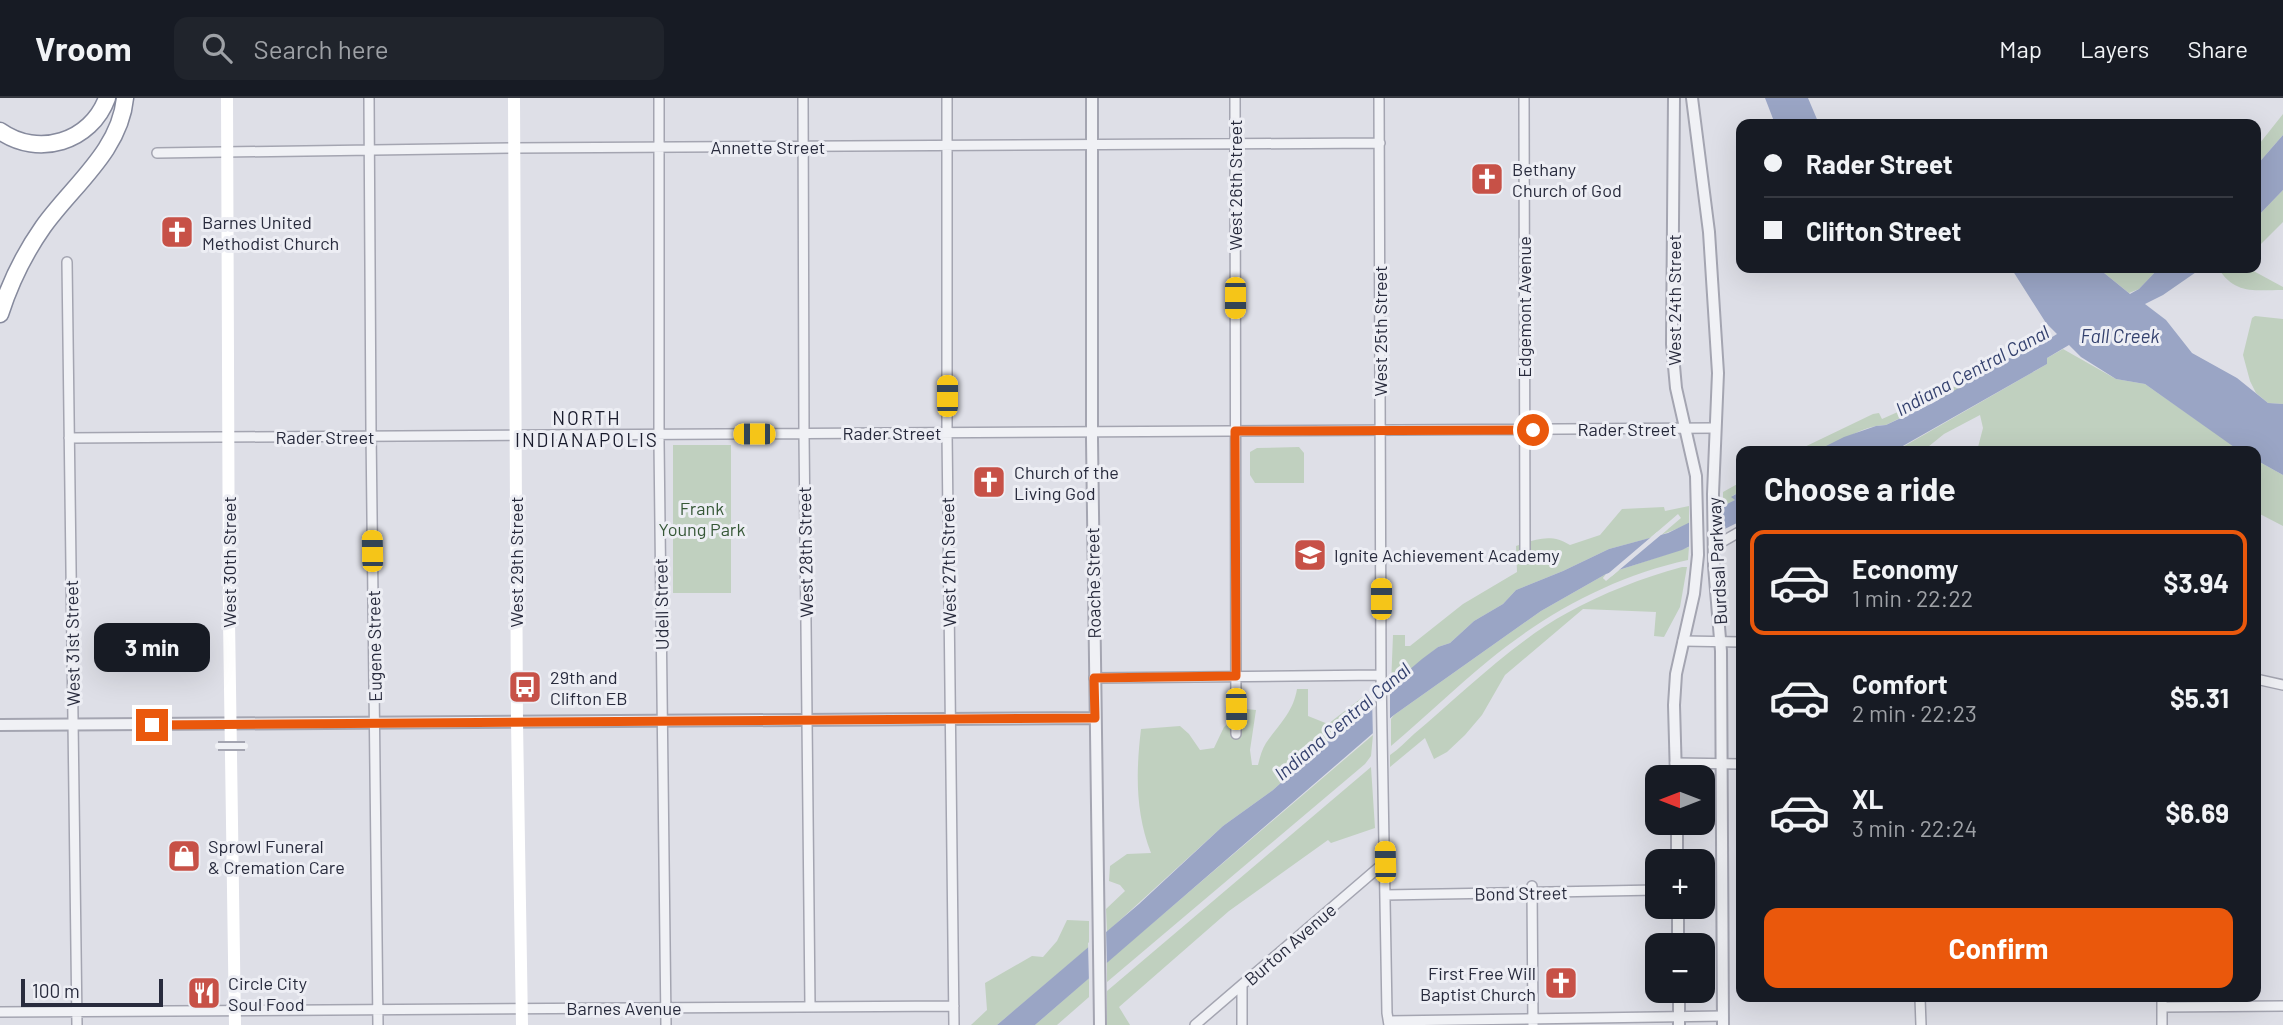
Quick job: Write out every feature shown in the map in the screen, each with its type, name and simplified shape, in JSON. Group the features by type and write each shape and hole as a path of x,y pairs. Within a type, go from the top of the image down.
{"highway":[{"path":"0,131 24,143 59,143 76,136 90,125 101,112 107,98"},
{"path":"0,314 15,276 34,240 113,138 122,116 125,98"}],"main road":[{"name":"West 30th Street","path":"227,98 234,1025"},
{"name":"West 29th Street","path":"514,98 517,722 522,1025"}],"street":[{"name":"Eugene Street","path":"369,98 378,1025"},
{"name":"Udell Street","path":"659,98 659,435 666,1025"},
{"name":"West 28th Street","path":"803,98 810,1006"},
{"name":"West 27th Street","path":"947,98 947,433 954,1025"},
{"name":"Roache Street","path":"1092,98 1094,678 1100,1025"},
{"name":"West 26th Street","path":"1235,98 1236,734"},
{"name":"West 25th Street","path":"1379,98 1381,679 1389,1023"},
{"name":"Edgemont Avenue","path":"1524,98 1525,559"},
{"name":"West 24th Street","path":"1674,98 1672,344 1676,388 1695,465 1698,501"},
{"name":"Burdsal Parkway","path":"1692,98 1709,232 1718,373 1713,542 1721,642 1723,1020"},
{"name":"Annette Street","path":"157,153 514,148 1380,144"},
{"name":"West 31st Street","path":"67,262 77,1025"},
{"name":"Rader Street","path":"69,438 1715,428"},
{"name":"Burdsal Parkway","path":"1675,763 1674,694 1695,594 1698,501"},
{"path":"1713,542 1736,533"},
{"path":"1683,641 1736,642"},
{"path":"1094,678 1236,676 1381,679"},
{"path":"2261,680 2283,685"},
{"path":"0,725 1095,718"},
{"path":"218,746 245,746"},
{"path":"1675,763 1736,764"},
{"name":"Burton Avenue","path":"1195,1025 1385,862"},
{"path":"1532,889 1533,1022"},
{"name":"Bond Street","path":"1385,895 1532,889 1645,890"},
{"path":"1242,985 1242,1025"},
{"path":"1920,1002 1921,1025"},
{"path":"2162,1025 2162,1002 2283,1006"},
{"path":"1679,1003 1679,1021"},
{"name":"Barnes Avenue","path":"0,1012 954,1006"},
{"path":"1389,1023 1723,1020"}],"green space":[{"path":"2283,114 2283,135 2261,160 2261,142"},
{"path":"2283,190 2283,222 2261,244 2261,213"},
{"path":"2104,273 2154,273 2139,289 2129,293"},
{"path":"2222,273 2257,273 2283,287 2283,290 2246,289 2231,283"},
{"path":"2252,318 2283,319 2283,404 2268,403 2256,393 2250,381 2243,355"},
{"path":"2063,349 2116,379 2145,384 2234,446 1978,446 1983,428 1980,415 1944,434 1929,446 1904,446 2047,364 2047,358"},
{"path":"1965,382 1967,385 1886,425 1859,432 1830,446 1806,446 1873,414 1879,413 1882,419"},
{"name":"Frank Young Park","path":"673,445 731,445 731,593 673,593"},
{"path":"1299,447 1304,453 1304,483 1255,483 1250,475 1250,452 1257,448"},
{"path":"2261,463 2283,475 2283,526 2261,515"},
{"path":"1736,485 1736,494 1732,496 1735,500 1723,506 1723,492"},
{"path":"1689,506 1689,524 1661,535 1681,518 1678,514 1650,538 1609,549 1516,590 1503,604 1474,621 1450,643 1438,647 1391,685 1393,635 1405,635 1405,646 1410,646 1463,604 1517,572 1516,546 1550,538 1570,545 1600,535 1622,509 1664,507 1665,511"},
{"path":"1689,547 1688,560 1607,586 1533,627 1476,671 1391,746 1391,719 1394,715 1541,611 1606,574 1603,578 1606,581 1619,570"},
{"path":"1687,567 1680,607 1664,637 1654,636 1656,612 1583,609 1505,675 1482,715 1447,752 1434,759 1425,738 1390,767 1390,755 1488,669 1528,638 1581,606 1609,593"},
{"path":"1297,689 1308,689 1308,716 1328,724 1364,696 1372,701 1273,790 1223,826 1107,932 1106,909 1125,891 1120,885 1109,881 1110,866 1127,854 1151,853 1139,807 1138,760 1141,729 1180,726 1200,750 1214,748 1224,727 1246,709 1256,710 1250,750 1252,765 1258,765 1265,745 1289,712"},
{"path":"1373,735 1371,756 1365,764 1107,982 1107,962"},
{"path":"1371,767 1375,828 1331,843 1328,840 1229,911 1119,1007 1130,1025 1107,1025 1107,991"},
{"path":"1067,920 1089,921 1089,947 997,1025 971,1025 987,1010 985,983 1032,956 1043,957 1057,941"},
{"path":"1089,978 1089,997 1057,1025 1035,1025"}],"water":[{"path":"1765,98 1808,98 1817,119 1773,119"},
{"path":"2283,135 2283,190 2261,213 2261,160"},
{"name":"Fall Creek","path":"2014,273 2104,273 2130,294 2139,289 2154,273 2195,273 2145,304 2166,320 2192,353 2237,378 2268,403 2283,404 2283,475 2261,463 2261,446 2233,446 2145,384 2116,379 2081,357 2069,345 2047,358 2047,364 1903,446 1826,446 1844,437 1886,425 1933,403 2018,353 2033,349 2057,334 2046,323"},
{"path":"1736,494 1736,523 1682,550 1606,574 1541,611 1394,715 1035,1025 997,1025 1139,904 1223,826 1273,790 1422,659 1438,647 1450,643 1474,621 1503,604 1516,590 1609,549 1668,533 1735,500 1731,497"}],"pier":[{"path":"1722,503 1722,534 1708,538 1708,541 1689,551 1689,520"},
{"path":"1668,529 1612,576 1603,578 1657,532"},
{"path":"1390,681 1390,724 1373,740 1372,696"},
{"path":"1106,928 1107,967 1089,983 1088,943"}],"place":[{"name":"Bethany Church of God","path":"1487,179"},
{"name":"Barnes United Methodist Church","path":"177,232"},
{"name":"Church of the Living God","path":"989,482"},
{"name":"Ignite Achievement Academy","path":"1310,555"},
{"name":"29th and Clifton EB","path":"525,687"},
{"name":"Sprowl Funeral & Cremation Care","path":"184,856"},
{"name":"First Free Will Baptist Church","path":"1561,983"},
{"name":"Circle City Soul Food","path":"204,993"}],"district":[{"name":"NORTH INDIANAPOLIS","path":"587,428"}],"route":[{"path":"152,725 1095,718 1094,678 1236,676 1235,431 1533,430"}],"water label":[{"name":"Indiana Central Canal","path":"1972,370"},
{"name":"Indiana Central Canal","path":"1342,721"}]}
